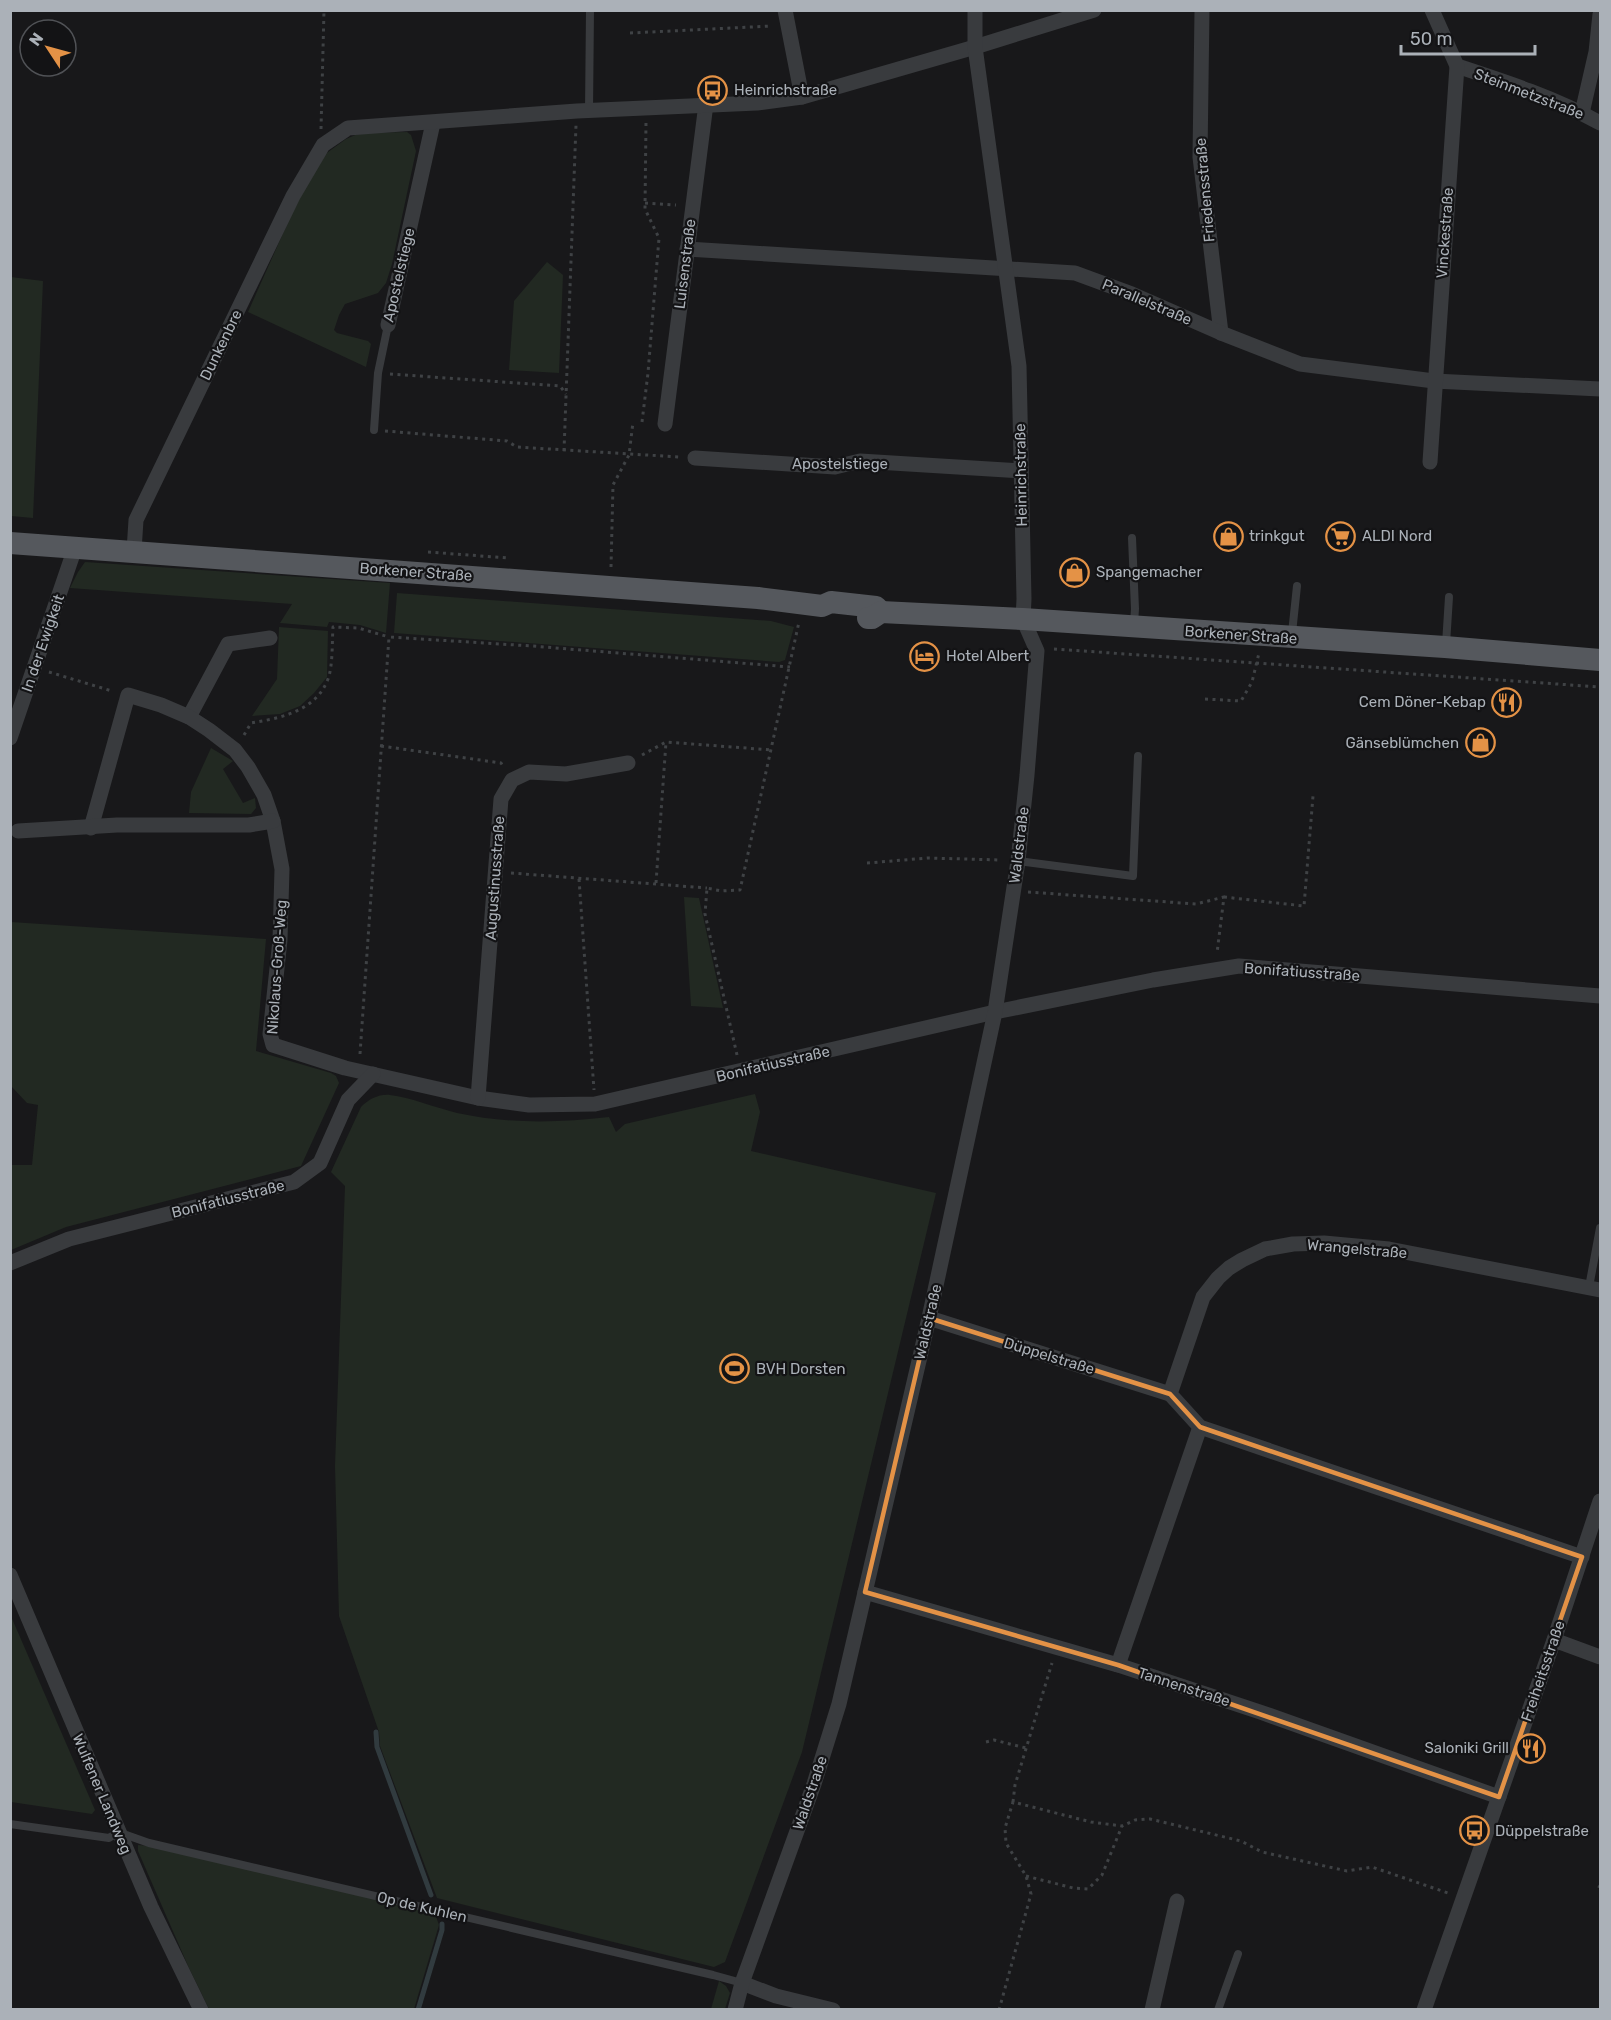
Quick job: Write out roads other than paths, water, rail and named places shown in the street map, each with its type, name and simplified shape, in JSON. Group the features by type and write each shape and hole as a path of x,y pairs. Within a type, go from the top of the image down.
{"main road":[{"name":"Borkener Straße","path":"10,543 758,598 812,606 829,614 851,617 872,618 881,612 1023,619 1445,647 1600,660"}],"street":[{"name":"Heinrichstraße","path":"975,10 975,48 1019,366 1023,619"},
{"path":"433,123 706,104 757,103 802,97 975,48 1094,10"},
{"name":"Friedensstraße","path":"1202,10 1200,158 1221,333"},
{"name":"Vinckestraße","path":"1430,462 1457,66 1432,10"},
{"path":"1582,113 1596,52 1600,14"},
{"path":"786,18 802,97"},
{"name":"Steinmetzstraße","path":"1457,66 1518,86 1600,123"},
{"name":"Luisenstraße","path":"665,424 706,104"},
{"name":"Dunkenbre","path":"134,551 136,520 293,196 323,145 348,128 433,123"},
{"name":"Apostelstiege","path":"388,325 433,123"},
{"name":"Parallelstraße","path":"687,249 1075,273 1132,294 1300,364 1434,381 1600,389"},
{"name":"Apostelstiege","path":"695,458 835,467 860,461 1021,471"},
{"name":"In der Ewigkeit","path":"10,738 75,548"},
{"name":"Waldstraße","path":"735,2010 742,1983 829,1739 839,1704 929,1318 995,1012 1018,861 1037,651 1023,619"},
{"path":"189,717 228,644 270,638"},
{"name":"Nikolaus-Groß-Weg","path":"91,828 128,696 161,705 189,717 235,750 264,795 273,821 282,869 280,940 270,1034 273,1045 373,1074"},
{"name":"Augustinusstraße","path":"478,1098 501,799 512,780 529,772 566,774 628,763"},
{"path":"18,831 117,825 249,825 273,821"},
{"name":"Bonifatiusstraße","path":"10,1263 69,1239 294,1182 320,1163 348,1100 373,1074 478,1098 529,1105 595,1104 995,1012 1153,980 1239,966 1600,996"},
{"name":"Wrangelstraße","path":"1170,1394 1203,1297 1229,1268 1265,1249 1293,1244 1324,1243 1389,1249 1595,1288"},
{"name":"Düppelstraße","path":"929,1318 1170,1394"},
{"path":"1170,1394 1200,1427 1582,1557"},
{"path":"1118,1665 1200,1427"},
{"name":"Freiheitsstraße","path":"1424,2010 1554,1640 1600,1501"},
{"name":"Wulfener Landweg","path":"10,1575 118,1832 201,2010"},
{"name":"Tannenstraße","path":"865,1592 1118,1665 1271,1716 1499,1797"},
{"path":"1554,1640 1600,1657"},
{"path":"1152,2010 1177,1900"},
{"name":"Op de Kuhlen","path":"742,1983 776,1996 833,2010"}],"lane":[{"path":"583,112 590,10"},
{"name":"Apostelstiege","path":"374,430 378,373 388,325"},
{"path":"1132,538 1135,609 1133,628"},
{"path":"1291,638 1297,586"},
{"path":"1445,647 1449,597"},
{"path":"1018,861 1132,876 1138,756"},
{"path":"1595,1288 1600,1228"},
{"name":"Op de Kuhlen","path":"10,1824 109,1838 118,1832 149,1844 742,1983"},
{"path":"1218,2010 1238,1954"}],"waterway":[{"path":"376,1732 377,1747 431,1895"},
{"path":"418,2010 442,1924"}],"place":[{"name":"Heinrichstraße","path":"713,90"},
{"name":"trinkgut","path":"1228,536"},
{"name":"ALDI Nord","path":"1341,536"},
{"name":"Spangemacher","path":"1075,572"},
{"name":"Hotel Albert","path":"925,656"},
{"name":"Cem Döner-Kebap","path":"1507,702"},
{"name":"Gänseblümchen","path":"1480,743"},
{"name":"BVH Dorsten","path":"735,1369"},
{"name":"Saloniki Grill","path":"1530,1748"},
{"name":"Düppelstraße","path":"1474,1831"}]}
